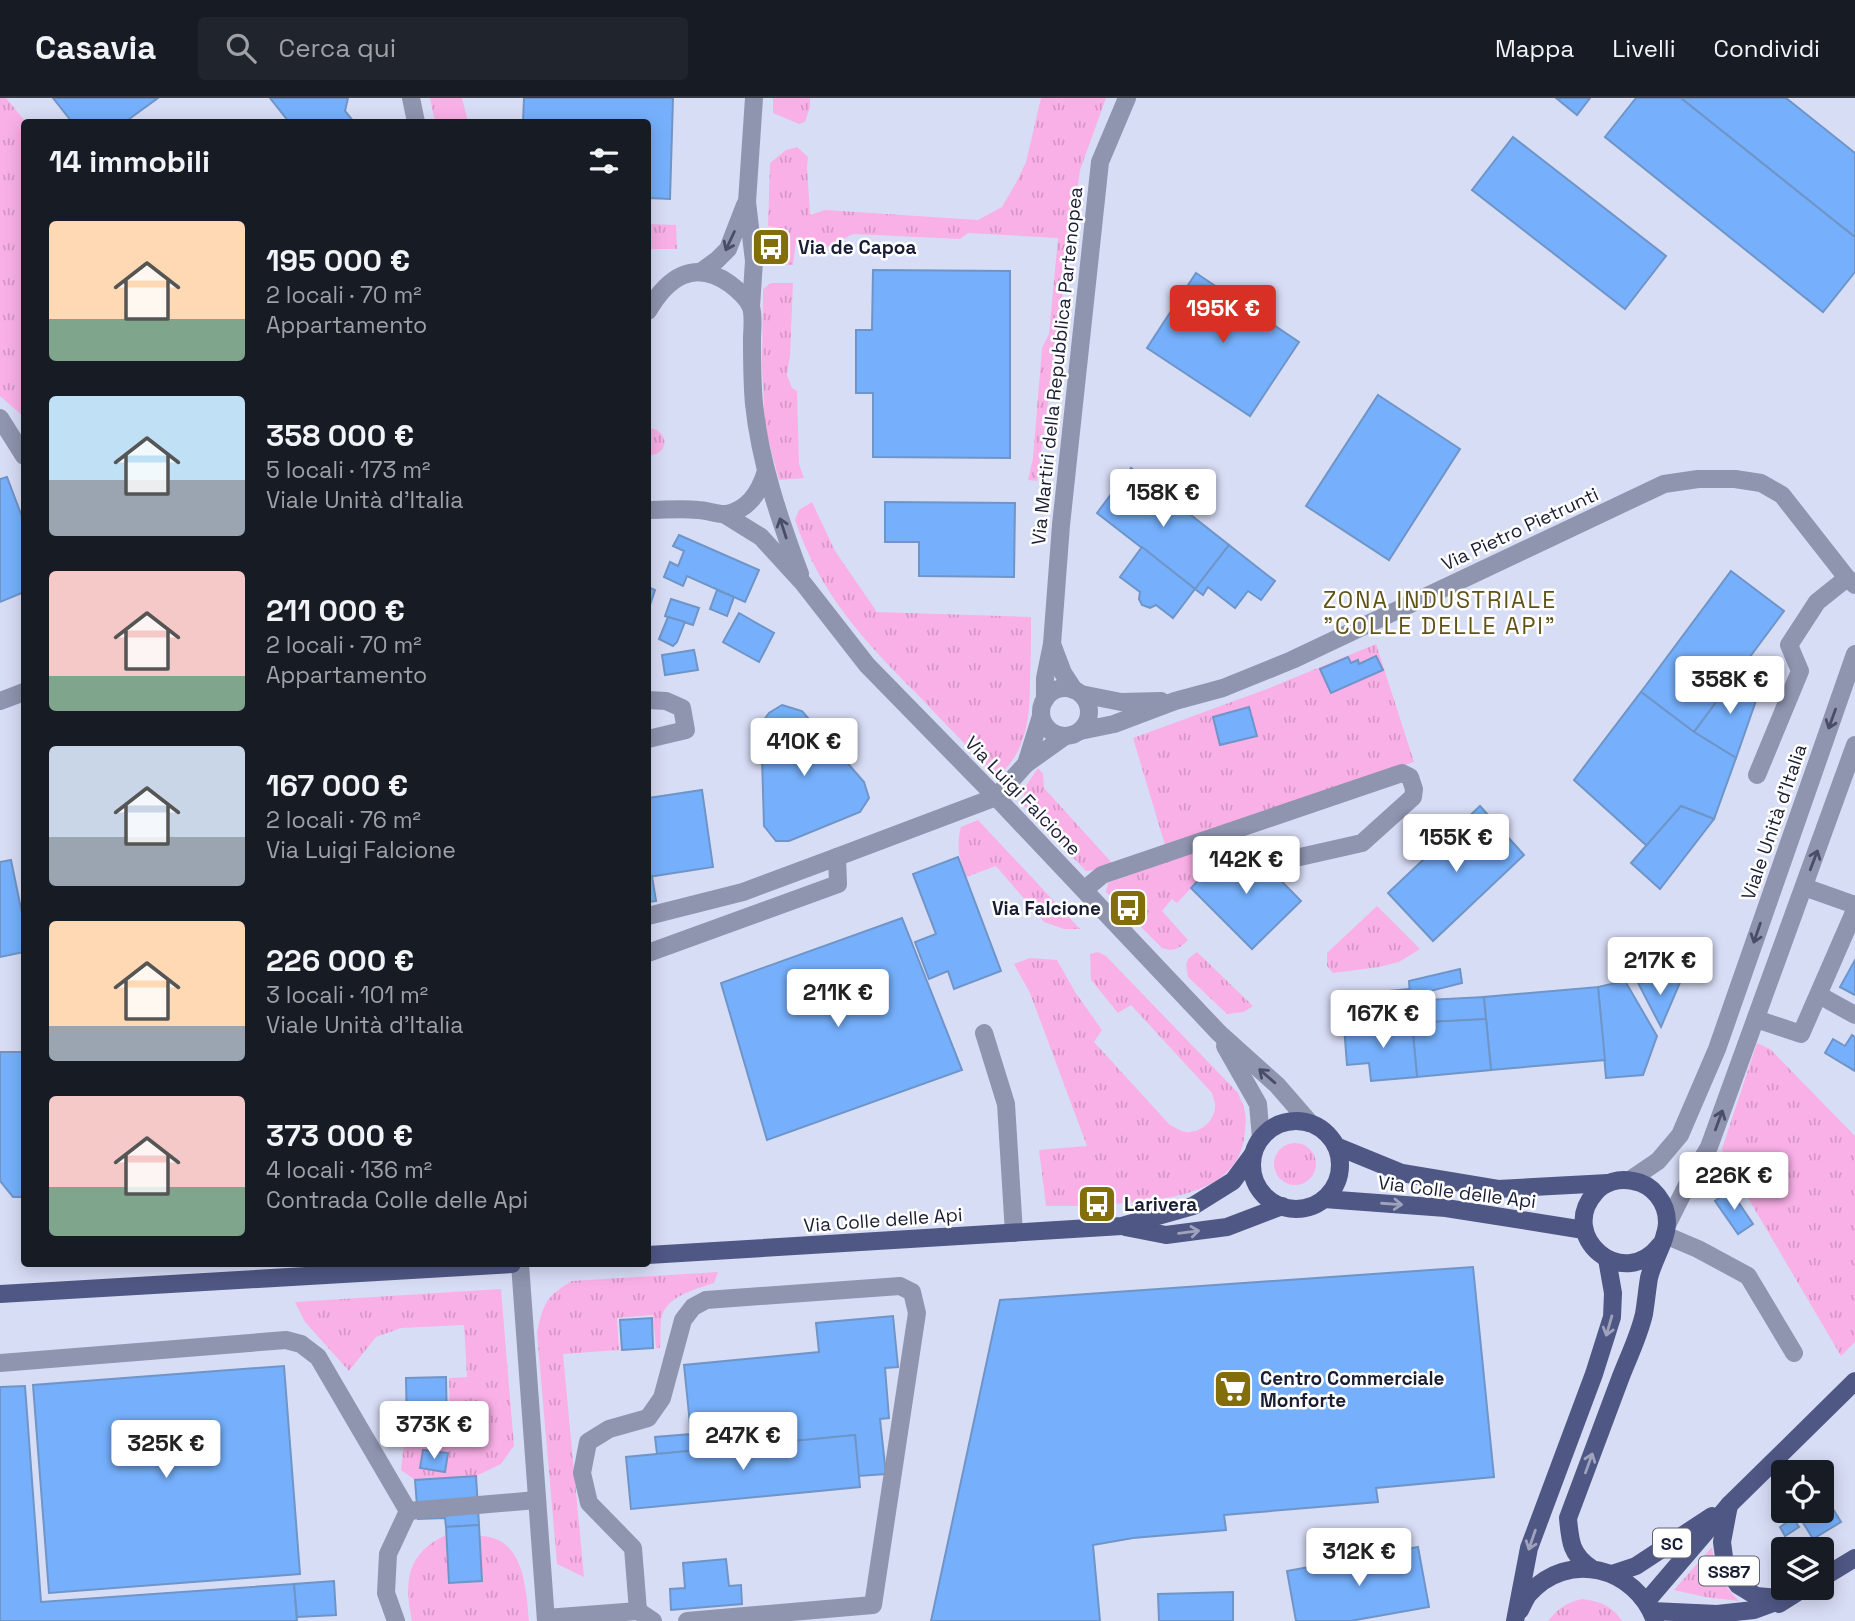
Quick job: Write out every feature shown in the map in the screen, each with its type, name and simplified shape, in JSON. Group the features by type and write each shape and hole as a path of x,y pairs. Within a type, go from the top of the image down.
{"main road":[{"path":"1283,1122 1310,1123 1325,1132 1336,1146 1339,1174 1331,1192 1311,1206 1296,1209 1282,1206 1268,1198 1257,1186 1253,1170 1257,1146 1271,1128 1283,1122"},
{"name":"Via Colle delle Api","path":"651,1255 1122,1226 1193,1206 1233,1181 1257,1146"},
{"name":"Via Colle delle Api","path":"1336,1146 1402,1173 1498,1189 1608,1183"},
{"path":"1651,1611 1632,1585 1579,1561 1570,1541 1568,1518 1643,1316 1650,1276 1664,1235 1665,1209 1658,1195 1645,1185 1630,1180 1608,1183 1596,1191 1588,1203 1584,1230 1596,1252 1607,1259 1621,1264 1636,1262 1650,1256 1664,1235"},
{"name":"Via Colle delle Api","path":"1324,1199 1446,1208 1584,1230"},
{"name":"Via Colle delle Api","path":"1122,1226 1166,1235 1215,1229 1282,1206"},
{"path":"1516,1619 1529,1548 1594,1374 1612,1317 1614,1293 1607,1259"},
{"path":"0,1294 461,1267"},
{"name":"SC","path":"1651,1611 1729,1505 1855,1381"},
{"name":"SC","path":"1612,1574 1636,1566 1729,1505"},
{"name":"SS87","path":"1729,1505 1722,1542 1725,1565 1738,1585 1756,1596 1771,1597"},
{"path":"1834,1571 1855,1558"},
{"path":"1516,1619 1528,1596 1546,1580 1567,1571 1591,1568"},
{"name":"SS87","path":"1651,1611 1717,1614 1754,1610 1782,1600"},
{"name":"SS87","path":"1757,1621 1784,1600"}],"street":[{"path":"411,98 415,119"},
{"path":"651,305 670,281 702,271 728,249 747,202 754,98"},
{"name":"Via Martiri della Repubblica Partenopea","path":"1043,708 1045,678 1052,644 1062,512 1100,162 1127,98"},
{"name":"Via Luigi Falcione","path":"747,202 754,261 751,307 752,386 757,427 781,525 803,583"},
{"path":"702,271 714,274 733,286 751,307"},
{"path":"0,418 21,451"},
{"path":"651,510 697,509 724,514 749,502 760,489 766,471"},
{"name":"Via Pietro Pietrunti","path":"996,797 1026,764 1072,734 1114,724 1175,701 1223,688 1292,660 1664,484 1698,479 1735,479 1761,483 1782,495 1851,581"},
{"name":"Via Luigi Falcione","path":"724,514 761,537 803,583 867,665 996,797 1219,1034 1278,1085 1310,1123"},
{"path":"1757,775 1800,671 1789,645 1817,602 1851,581"},
{"name":"Via Martiri della Repubblica Partenopea","path":"1052,644 1063,673 1077,692"},
{"name":"Viale Unità d'Italia","path":"1630,1180 1658,1161 1680,1135 1712,1061 1855,654"},
{"path":"1065,689 1077,692 1086,701 1089,709 1085,725 1072,734 1056,735 1049,731 1044,724 1043,708 1050,694 1065,689"},
{"name":"Via Pietro Pietrunti","path":"1077,692 1121,702 1175,701"},
{"path":"0,701 21,693"},
{"path":"651,700 666,701 682,708 686,730 651,738"},
{"name":"Via Pietro Pietrunti","path":"1026,764 1043,708"},
{"path":"1794,1353 1748,1276 1698,1249 1664,1235 1689,1181 1709,1147 1855,745"},
{"path":"1084,890 1102,875 1402,773 1410,777 1414,789 1413,797 1362,843 1300,858"},
{"path":"651,915 743,892 996,797"},
{"path":"651,952 838,884 837,857"},
{"path":"1804,887 1855,905"},
{"path":"1756,1019 1801,1034 1855,910"},
{"path":"1819,995 1855,1015"},
{"path":"984,1033 1006,1104 1014,1233"},
{"name":"Via Luigi Falcione","path":"1219,1034 1258,1104 1257,1146"},
{"path":"520,1267 546,1619 645,1616 633,1548 589,1503 582,1473 589,1442 609,1429 648,1418 662,1398 683,1320 693,1307 706,1300 900,1286 912,1292 917,1314 873,1605 687,1621"},
{"path":"0,1363 286,1340 301,1344 318,1357 408,1511"},
{"path":"408,1511 537,1500"},
{"path":"396,1621 386,1593 388,1554 408,1511"}],"green space":[{"path":"0,98 6,98 24,119 21,119 21,414 0,396"},
{"path":"430,98 462,98 467,119 434,119"},
{"path":"773,98 810,98 805,122 799,124 773,113"},
{"path":"1041,98 1106,98 1080,170 1037,481 1028,480 1033,458 1042,348 1049,334 1058,238 968,233 960,239 853,234 809,256 811,243 796,241 793,265 767,262 767,254 778,254 780,228 768,226 770,163 786,150 797,147 808,157 810,215 825,210 978,220 1002,207 1017,181 1026,162"},
{"path":"651,224 676,225 677,249 651,249"},
{"path":"771,283 793,283 787,375 792,388 797,391 799,464 804,478 779,480 765,427 762,366 763,289"},
{"path":"651,428 660,433 664,442 660,451 651,455"},
{"path":"812,502 835,551 877,612 1031,617 1028,718 1015,756 997,777 880,655 831,594 805,547 795,520 799,510"},
{"path":"1376,644 1414,762 1165,845 1133,738 1267,689"},
{"path":"1038,768 1043,774 1044,788 1113,864 1086,871 1022,804 1026,786"},
{"path":"978,820 1080,929 1064,929 1044,922 996,866 966,877 959,852 959,834 961,827"},
{"path":"1207,847 1203,876 1177,903 1172,899 1162,911 1188,940 1176,949 1162,948 1106,892 1108,883"},
{"path":"1377,906 1420,949 1399,962 1333,973 1327,966 1327,953"},
{"path":"1098,952 1106,956 1238,1093 1246,1115 1244,1139 1237,1159 1225,1174 1188,1193 1104,1205 1103,1190 1089,1190 1090,1206 1046,1206 1039,1150 1087,1146 1030,993 1014,964 1030,958 1057,960 1075,992 1102,1030 1094,1042 1169,1124 1185,1132 1197,1131 1206,1125 1215,1110 1212,1093 1131,1005 1118,1013 1091,980 1090,954"},
{"path":"1197,952 1253,1006 1244,1012 1227,1014 1188,977 1186,964"},
{"path":"1757,1043 1770,1049 1855,1136 1855,1342 1841,1356 1722,1149"},
{"path":"1295,1143 1310,1149 1316,1164 1310,1179 1295,1185 1280,1179 1274,1164 1280,1149"},
{"path":"718,1272 714,1283 689,1291 668,1305 661,1320 660,1348 656,1348 653,1315 617,1318 619,1350 563,1354 584,1577 557,1564 537,1333 547,1302 556,1291 572,1281"},
{"path":"501,1289 514,1446 501,1464 476,1476 415,1480 401,1470 405,1433 450,1432 449,1378 467,1377 464,1325 401,1328 376,1337 349,1371 305,1322 295,1302"},
{"path":"446,1535 449,1583 482,1581 480,1536 506,1545 514,1554 524,1579 529,1621 412,1621 408,1594 411,1570 423,1551"},
{"path":"1712,1547 1721,1576 1739,1601 1674,1590"},
{"path":"1582,1599 1605,1605 1622,1621 1548,1621 1563,1607"}],"building":[{"path":"53,98 158,98 129,119 70,119"},
{"path":"270,98 348,98 345,111 352,119 287,119"},
{"path":"524,98 673,98 670,199 651,198 651,119 523,119"},
{"path":"1556,98 1590,98 1577,115"},
{"path":"1636,98 1681,98 1855,237 1855,272 1823,312 1605,137"},
{"path":"1681,98 1786,98 1855,153 1855,237"},
{"path":"1513,137 1666,256 1625,309 1472,190"},
{"path":"873,270 1010,271 1010,458 873,457 873,393 856,393 856,330 872,330"},
{"path":"1196,273 1299,342 1250,416 1147,348"},
{"path":"1378,395 1460,449 1389,560 1306,506"},
{"path":"1131,468 1229,545 1195,589 1097,513"},
{"path":"7,477 21,514 21,593 0,602 0,479"},
{"path":"885,502 1015,503 1014,577 919,576 919,542 885,542"},
{"path":"679,535 759,570 745,602 687,576 683,586 664,577 670,562 678,566 684,551 673,546"},
{"path":"1229,545 1275,581 1261,600 1248,591 1235,608 1208,587 1203,595 1195,589"},
{"path":"1142,547 1195,589 1173,618 1156,605 1150,608 1142,605 1140,592 1120,577"},
{"path":"1731,571 1784,611 1694,732 1641,692"},
{"path":"717,590 734,597 727,616 710,609"},
{"path":"671,599 699,608 693,625 665,616"},
{"path":"739,613 774,633 759,662 723,642"},
{"path":"668,617 685,622 673,646 659,639"},
{"path":"694,650 698,670 665,675 662,655"},
{"path":"1376,656 1383,670 1331,693 1320,669 1348,657 1351,663 1358,660 1359,664"},
{"path":"1738,673 1760,689 1736,758 1694,732"},
{"path":"1641,692 1694,732 1736,758 1714,819 1681,806 1647,846 1574,780"},
{"path":"782,705 802,711 864,782 869,798 860,812 789,841 776,841 764,826 761,724 769,713"},
{"path":"1249,707 1257,736 1220,745 1213,717"},
{"path":"702,790 713,867 651,877 651,798"},
{"path":"1480,806 1524,855 1433,941 1388,893"},
{"path":"1681,806 1714,819 1660,889 1631,863"},
{"path":"1238,852 1245,852 1250,859 1256,855 1301,901 1252,949 1191,888 1223,855 1236,868 1233,858"},
{"path":"958,857 1001,971 954,989 948,971 929,979 915,942 936,934 913,874"},
{"path":"11,860 21,908 21,953 0,957 0,862"},
{"path":"651,876 656,901 651,902"},
{"path":"902,918 962,1070 767,1140 721,983"},
{"path":"1855,960 1855,995 1840,987"},
{"path":"1460,969 1462,983 1426,992 1427,1000 1484,997 1486,1019 1412,1023 1409,981"},
{"path":"1681,980 1661,1027 1638,983"},
{"path":"1625,981 1657,1036 1643,1075 1606,1078 1598,987"},
{"path":"1598,987 1605,1060 1491,1070 1484,997"},
{"path":"1409,989 1412,1023 1371,1025 1368,993"},
{"path":"1486,1019 1491,1070 1417,1077 1412,1023"},
{"path":"1412,1023 1417,1077 1371,1081 1369,1063 1347,1065 1344,1026"},
{"path":"1852,1035 1855,1037 1855,1071 1825,1053 1833,1039 1845,1046"},
{"path":"0,1052 21,1052 21,1197 13,1197 0,1181"},
{"path":"1730,1190 1753,1224 1738,1234 1715,1201"},
{"name":"Centro Commerciale Monforte","path":"1473,1267 1494,1477 1376,1488 1378,1502 1224,1515 1226,1530 1133,1538 1093,1545 1100,1621 931,1621 1000,1300"},
{"path":"893,1316 898,1367 885,1368 889,1418 880,1419 886,1474 858,1476 855,1435 657,1454 655,1437 691,1434 684,1365 819,1352 816,1323"},
{"path":"652,1318 653,1348 622,1350 620,1320"},
{"path":"284,1366 300,1574 49,1593 33,1385"},
{"path":"446,1377 447,1428 407,1429 406,1378"},
{"path":"25,1386 41,1602 294,1584 297,1621 0,1621 0,1387"},
{"path":"855,1435 860,1487 631,1509 626,1457"},
{"path":"423,1450 448,1453 445,1472 420,1468"},
{"path":"476,1476 479,1525 446,1527 445,1518 418,1519 415,1480"},
{"path":"1834,1511 1841,1522 1812,1537 1803,1523 1834,1523"},
{"path":"1786,1523 1796,1523 1799,1527 1785,1536 1780,1527"},
{"path":"479,1525 482,1581 449,1583 446,1527"},
{"path":"1418,1547 1429,1607 1350,1621 1296,1621 1287,1571"},
{"path":"726,1559 729,1586 741,1585 742,1604 671,1610 670,1589 685,1588 683,1563"},
{"path":"334,1581 336,1615 297,1617 294,1584"},
{"path":"1233,1592 1233,1621 1159,1621 1158,1594"}],"place":[{"name":"Via de Capoa","path":"771,247"},
{"name":"Via Falcione","path":"1128,908"},
{"name":"Larivera","path":"1097,1204"},
{"name":"Centro Commerciale Monforte","path":"1233,1389"}],"district":[{"name":"ZONA INDUSTRIALE \"COLLE DELLE API\"","path":"1440,613"}]}
